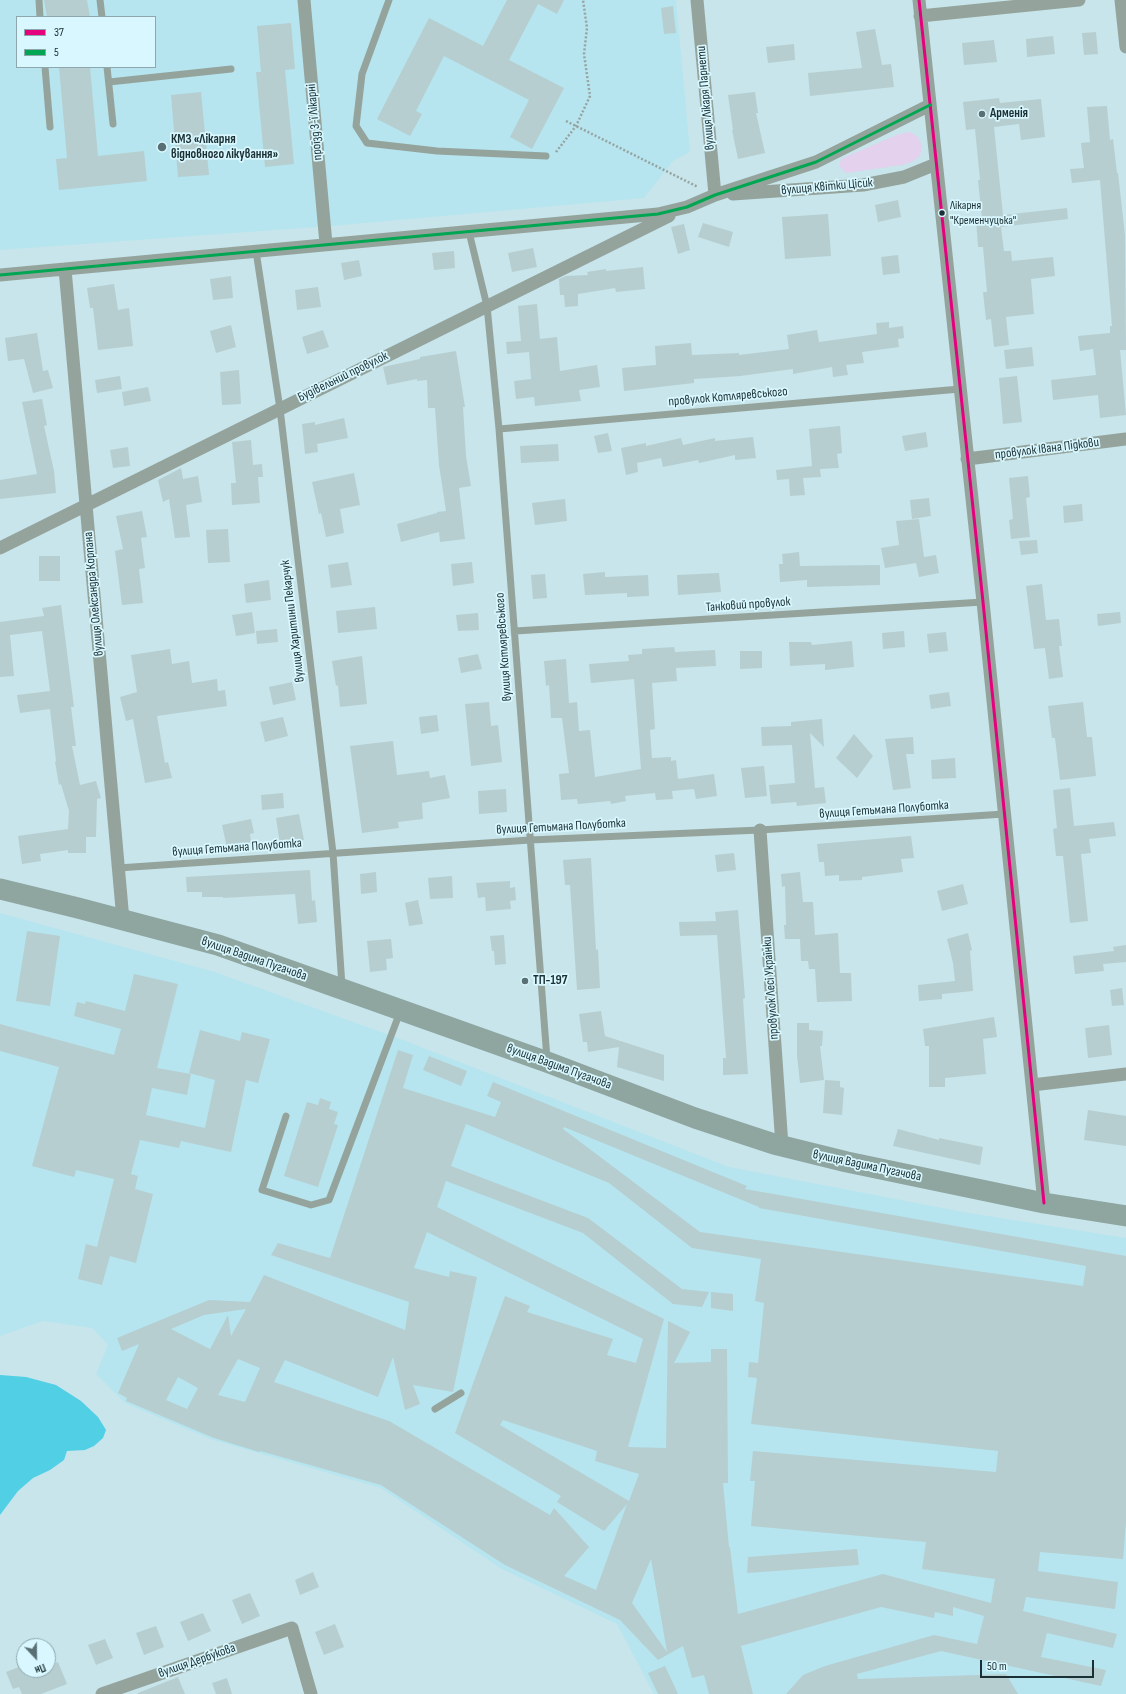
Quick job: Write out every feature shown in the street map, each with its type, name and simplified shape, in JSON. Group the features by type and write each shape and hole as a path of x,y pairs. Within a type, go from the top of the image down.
{"main road":[{"name":"вулиця Вадима Пугачова","path":"0,889 218,945 547,1062 695,1118 782,1146 847,1162 1044,1203 1126,1216"}],"street":[{"name":"проїзд 3-ї Лікарні","path":"304,0 326,244"},
{"name":"вулиця Лікаря Парнети","path":"697,0 715,195"},
{"path":"919,0 983,602 1044,1203"},
{"path":"920,16 1079,0"},
{"path":"1121,0 1126,47"},
{"name":"вулиця Квітки Цісик","path":"0,275 658,214 687,207 715,195 816,162 930,105"},
{"name":"вулиця Квітки Цісик","path":"715,195 863,185 904,178 936,164"},
{"name":"Будівельний провулок","path":"0,548 687,207"},
{"name":"вулиця Олександра Корпана","path":"65,269 87,505 122,920"},
{"name":"провулок Івана Підкови","path":"967,459 1126,439"},
{"name":"провулок Лесі Українки","path":"760,830 782,1146"},
{"path":"1032,1085 1126,1074"},
{"name":"вулиця Дербукова","path":"102,1694 292,1628 311,1694"}],"lane":[{"path":"39,0 40,16"},
{"path":"100,0 102,16"},
{"path":"388,0 362,74 356,126 367,144 437,151 546,156"},
{"path":"45,68 50,127"},
{"path":"107,68 113,124"},
{"path":"109,82 231,69"},
{"name":"вулиця Котляревського","path":"470,232 487,306 499,429 547,1062"},
{"name":"вулиця Харитини Пекарчук","path":"256,252 280,409 333,853 342,989"},
{"name":"провулок Котляревського","path":"499,429 960,389"},
{"name":"Танковий провулок","path":"515,631 983,602"},
{"name":"вулиця Гетьмана Полуботка","path":"118,868 530,840 760,830 1004,814"},
{"path":"286,1116 262,1190 311,1205 330,1200 401,1010"},
{"path":"435,1408 460,1392"}],"path":[{"path":"546,156 557,152 576,126 590,96 584,54 587,28 583,0"},
{"path":"566,121 715,195"}],"shaded area":[{"path":"0,0 676,0 690,152 673,161 644,198 331,226 0,250"},
{"path":"910,132 918,137 922,146 920,156 912,162 902,165 846,173 840,167 840,162 843,158 899,134"},
{"path":"0,913 215,972 403,1040 729,1167 963,1212 1126,1238 1126,1694 654,1694 617,1624 502,1569 381,1488 213,1440 125,1403 96,1374 108,1345 92,1328 43,1321 0,1336"}],"water":[{"path":"0,1375 26,1377 56,1385 81,1401 98,1417 106,1430 103,1438 94,1446 85,1450 67,1451 64,1460 50,1470 33,1478 18,1491 0,1515"}],"building":[{"path":"44,0 87,0 90,16 47,16"},
{"path":"507,0 564,0 557,14 538,4 509,60 564,88 532,149 510,137 529,100 444,56 416,111 422,114 410,136 377,119 429,18 483,46"},
{"path":"673,6 676,33 664,34 661,8"},
{"path":"291,23 295,69 285,70 294,164 265,167 256,72 261,72 257,26"},
{"path":"875,29 882,65 891,64 894,87 810,96 808,73 862,68 856,32"},
{"path":"1096,32 1098,54 1084,55 1082,33"},
{"path":"1053,36 1055,54 1027,57 1026,39"},
{"path":"994,40 997,62 964,65 962,43"},
{"path":"794,44 795,60 768,63 766,47"},
{"path":"59,68 90,68 98,156 144,151 147,181 59,190 56,159 67,158"},
{"path":"201,92 209,175 178,177 171,95"},
{"path":"755,92 758,113 756,113 765,153 738,159 732,130 728,95"},
{"path":"999,98 1000,103 1041,99 1045,137 1021,140 1019,124 994,127 1003,215 1067,208 1068,219 1001,227 1004,251 1011,251 1012,261 1053,257 1055,276 1031,279 1034,314 1006,317 1009,345 994,347 991,319 986,320 983,292 987,292 983,247 978,247 976,219 982,219 975,129 966,130 963,102"},
{"path":"1107,106 1110,140 1113,139 1125,235 1126,350 1120,350 1126,415 1100,418 1098,395 1053,400 1051,380 1096,375 1093,349 1080,351 1078,336 1110,333 1110,326 1112,326 1100,180 1072,183 1070,169 1084,168 1081,143 1090,142 1087,107"},
{"path":"898,200 901,217 878,222 875,205"},
{"path":"828,214 831,256 785,259 782,217"},
{"path":"703,223 733,232 729,247 698,237"},
{"path":"684,224 690,250 678,254 671,227"},
{"path":"533,248 537,267 512,272 508,253"},
{"path":"454,251 455,268 434,270 432,253"},
{"path":"898,255 900,273 883,275 881,257"},
{"path":"359,260 362,276 344,280 341,263"},
{"path":"643,267 645,289 616,292 615,288 578,294 578,306 565,307 564,295 560,295 559,279 566,276 588,275 587,272 606,269 606,271"},
{"path":"231,276 233,298 213,300 210,279"},
{"path":"114,284 118,310 129,308 133,346 98,350 93,308 90,308 87,288"},
{"path":"318,287 321,307 297,310 295,290"},
{"path":"537,304 540,339 557,337 560,371 597,365 600,387 579,390 581,401 535,406 534,397 516,399 514,381 531,379 529,352 507,354 506,342 521,341 518,306"},
{"path":"889,322 889,328 903,326 904,338 898,339 899,347 862,352 864,363 846,365 848,375 833,377 832,367 793,374 793,369 740,376 694,379 694,383 624,391 622,368 656,365 655,346 691,343 692,355 739,353 739,355 789,349 787,335 817,330 819,342 877,334 876,323"},
{"path":"231,325 236,347 216,353 210,331"},
{"path":"323,330 329,347 307,354 302,337"},
{"path":"37,333 43,371 48,370 53,388 33,393 24,359 8,361 5,338"},
{"path":"1032,347 1034,366 1006,369 1004,350"},
{"path":"456,351 465,407 463,407 466,456 471,486 459,488 465,539 440,542 439,532 401,542 397,524 437,512 446,511 439,465 435,408 428,408 427,380 417,381 417,379 387,385 383,367 420,359 420,357"},
{"path":"239,370 241,404 222,405 220,372"},
{"path":"120,376 122,389 97,393 95,380"},
{"path":"1017,376 1022,422 1003,424 999,378"},
{"path":"148,387 151,401 124,406 122,392"},
{"path":"42,399 47,425 44,426 54,471 56,493 0,499 0,480 37,474 22,402"},
{"path":"344,418 348,438 317,444 318,452 305,454 302,424 315,422 315,425"},
{"path":"840,426 842,453 837,454 839,468 820,469 821,477 803,478 805,495 790,496 789,479 777,480 776,470 812,466 809,429"},
{"path":"926,432 928,447 905,451 902,436"},
{"path":"608,433 612,451 598,453 594,436"},
{"path":"753,437 756,458 735,460 735,455 699,463 698,460 663,467 661,458 637,463 638,472 626,475 621,448 646,443 646,446 681,438 683,445 715,438 715,441"},
{"path":"251,440 253,465 262,464 263,477 258,477 260,503 232,505 231,483 236,483 232,442"},
{"path":"558,444 559,461 521,463 520,446"},
{"path":"128,447 130,466 113,468 110,450"},
{"path":"181,468 183,479 198,476 202,502 186,505 190,537 175,538 169,499 163,502 158,480"},
{"path":"354,473 360,505 340,509 344,533 326,537 312,482"},
{"path":"1028,476 1030,497 1026,498 1030,537 1011,539 1009,520 1013,519 1009,478"},
{"path":"929,498 931,516 912,519 910,500"},
{"path":"565,499 567,521 535,525 532,503"},
{"path":"1082,504 1083,521 1064,523 1063,506"},
{"path":"142,511 147,537 141,538 145,568 139,569 143,603 122,605 115,551 123,549 116,516"},
{"path":"919,519 924,557 936,555 939,573 919,577 916,563 885,568 881,548 899,545 896,521"},
{"path":"228,529 230,562 208,563 206,530"},
{"path":"1037,540 1038,553 1021,555 1019,541"},
{"path":"799,552 800,566 880,565 880,585 807,587 807,580 780,582 779,564 783,564 782,554"},
{"path":"39,556 60,556 60,581 39,581"},
{"path":"348,562 352,585 331,588 328,565"},
{"path":"472,562 474,583 453,586 451,564"},
{"path":"605,572 605,577 648,575 649,596 627,597 627,593 585,595 583,574"},
{"path":"719,573 721,592 678,595 677,575"},
{"path":"545,574 547,598 533,599 531,575"},
{"path":"269,580 271,600 246,603 244,584"},
{"path":"1042,584 1046,620 1059,619 1062,646 1059,646 1063,677 1049,679 1045,648 1034,649 1026,586"},
{"path":"61,605 74,707 71,707 76,746 72,746 80,785 96,781 101,798 97,799 96,837 86,837 86,853 68,853 68,850 40,854 41,861 22,864 18,836 68,829 69,811 61,784 59,785 55,762 50,709 20,713 17,695 50,691 42,631 10,635 14,676 0,677 0,622 44,616 42,608"},
{"path":"375,607 377,629 338,633 336,611"},
{"path":"252,612 255,633 236,636 232,615"},
{"path":"1120,612 1121,623 1098,626 1097,614"},
{"path":"478,613 479,630 458,631 456,615"},
{"path":"277,629 278,642 257,644 256,631"},
{"path":"904,631 905,647 883,649 882,633"},
{"path":"946,632 948,651 929,653 927,634"},
{"path":"852,641 854,667 825,670 825,664 790,666 789,642 811,642 812,645"},
{"path":"674,647 675,652 715,650 716,666 676,668 677,681 652,683 655,729 650,730 652,758 671,757 671,761 676,760 678,779 714,774 717,796 696,799 694,789 672,791 673,799 656,800 655,793 625,796 626,801 611,804 610,801 578,804 577,799 561,800 559,774 569,773 562,718 551,718 549,685 546,686 544,661 566,659 569,703 577,702 579,731 590,730 595,777 641,769 634,679 591,683 589,664 629,661 628,655 642,654 642,649"},
{"path":"170,649 172,664 189,661 192,683 217,679 218,691 225,690 227,706 157,716 165,763 168,762 172,778 145,783 133,719 126,721 120,697 137,692 131,655"},
{"path":"740,651 762,651 762,668 740,669"},
{"path":"478,654 482,669 461,673 458,658"},
{"path":"362,656 367,704 340,707 338,685 336,686 332,661"},
{"path":"292,682 296,700 273,705 269,687"},
{"path":"949,692 951,706 931,709 929,695"},
{"path":"489,702 491,726 498,725 502,762 471,766 465,704"},
{"path":"1083,702 1087,737 1092,737 1096,776 1060,780 1055,738 1052,738 1048,706"},
{"path":"437,715 439,731 421,734 419,717"},
{"path":"283,717 288,736 265,742 260,722"},
{"path":"822,719 824,747 810,733 815,788 824,787 826,803 797,806 796,802 771,804 769,785 795,783 792,745 762,746 761,727 791,726 791,722"},
{"path":"854,734 873,756 857,778 836,758"},
{"path":"913,737 914,754 906,754 911,788 893,790 885,739"},
{"path":"393,741 397,775 429,771 430,778 445,775 450,798 422,803 423,819 398,822 399,828 362,833 350,746"},
{"path":"955,758 956,778 932,779 931,760"},
{"path":"764,766 767,796 745,798 741,768"},
{"path":"1070,788 1074,826 1114,822 1116,836 1089,839 1091,853 1081,854 1088,921 1070,923 1063,856 1056,856 1053,829 1057,828 1053,790"},
{"path":"506,789 507,812 479,814 478,791"},
{"path":"283,793 284,808 262,810 261,795"},
{"path":"299,814 304,840 280,844 276,818"},
{"path":"251,819 254,833 250,834 251,842 227,848 222,825"},
{"path":"911,836 914,858 901,859 903,872 862,877 862,880 839,881 839,875 825,876 824,862 819,862 817,844"},
{"path":"734,853 736,870 717,872 715,855"},
{"path":"591,858 596,950 598,949 600,988 577,990 570,885 565,885 563,860"},
{"path":"310,870 312,901 315,900 317,922 298,924 295,894 223,898 202,897 202,892 187,892 186,877"},
{"path":"376,872 377,892 361,894 360,874"},
{"path":"800,872 803,902 813,902 815,935 838,933 840,973 851,973 852,1001 817,1002 815,969 809,969 808,961 801,961 800,939 785,939 785,886 782,887 781,874"},
{"path":"452,876 453,898 430,899 428,878"},
{"path":"510,881 510,888 515,887 516,900 510,901 511,909 486,911 485,897 478,898 476,883"},
{"path":"963,884 968,904 942,911 937,891"},
{"path":"418,900 423,924 409,926 405,903"},
{"path":"738,910 745,998 743,999 748,1074 723,1075 723,1058 726,1058 717,935 680,936 679,922 716,921 715,912"},
{"path":"27,931 60,936 50,1006 16,1001"},
{"path":"968,933 972,950 970,951 973,991 942,994 942,999 919,1001 918,985 955,981 953,963 947,939"},
{"path":"504,935 506,964 495,965 494,951 492,951 490,936"},
{"path":"391,939 393,958 386,959 387,970 370,972 367,941"},
{"path":"1126,945 1126,962 1103,964 1104,971 1075,974 1073,956 1114,951 1113,947"},
{"path":"134,974 178,984 157,1068 191,1074 187,1095 152,1088 146,1115 205,1128 215,1080 189,1073 200,1030 240,1041 242,1032 270,1039 258,1083 246,1080 231,1152 181,1141 179,1148 140,1140 131,1174 138,1176 135,1189 153,1194 136,1263 110,1256 102,1285 78,1279 86,1244 97,1247 114,1179 76,1170 74,1177 32,1166 59,1067 0,1051 0,1024 114,1055 121,1029 74,1016 77,1002 85,1004 86,1001 125,1011"},
{"path":"1122,988 1124,1005 1112,1006 1110,990"},
{"path":"601,1011 605,1036 664,1055 664,1081 617,1067 619,1047 588,1052 587,1042 583,1042 579,1014"},
{"path":"994,1017 997,1037 983,1039 986,1074 945,1078 945,1087 929,1087 929,1046 925,1046 923,1029"},
{"path":"797,1023 809,1023 809,1030 823,1031 822,1046 820,1046 824,1080 800,1083 797,1055"},
{"path":"1109,1025 1112,1055 1088,1058 1085,1028"},
{"path":"398,1050 413,1055 403,1088 495,1117 501,1102 487,1096 493,1082 747,1186 745,1189 1126,1256 1126,1522 1123,1559 1040,1552 1038,1571 1118,1582 1115,1609 1026,1597 1023,1611 1117,1634 1113,1648 1047,1633 1041,1657 1106,1670 1101,1686 941,1651 857,1674 858,1679 1006,1674 1018,1694 786,1694 803,1675 825,1666 934,1635 977,1644 984,1616 953,1607 953,1616 935,1612 934,1618 881,1607 741,1646 753,1694 709,1694 704,1675 692,1678 683,1646 658,1660 620,1620 505,1565 381,1485 260,1451 259,1452 214,1438 126,1401 127,1398 118,1393 139,1344 122,1351 117,1338 209,1300 250,1302 264,1275 405,1330 409,1302 271,1255 278,1243 330,1258","holes":["466,1124 609,1183 692,1248 761,1259 755,1301 764,1303 758,1363 749,1362 748,1377 757,1378 751,1424 998,1451 996,1472 753,1451 750,1481 755,1481 751,1526 926,1542 922,1569 995,1579 991,1603 883,1574 738,1614 729,1547 723,1483 728,1483 727,1349 711,1349 711,1362 674,1363 690,1332 668,1321 666,1448 628,1447 664,1319 437,1207 446,1181 583,1233 673,1304 702,1307 709,1292 682,1289 588,1218 451,1166","564,1127 759,1208 1086,1266 1083,1286 700,1232 563,1129","427,1232 643,1339 636,1363 607,1355 613,1339 527,1312 530,1306 505,1296 455,1433 561,1496 557,1502 604,1531 627,1504 596,1590 564,1576 589,1547 554,1508 550,1515 389,1421 274,1382 285,1360 378,1397 393,1357 405,1410 420,1404 413,1385 453,1392 477,1277 450,1271 449,1277 414,1268","246,1309 231,1336 228,1315 210,1349 171,1329 204,1315","238,1359 260,1368 245,1402 218,1395","178,1377 198,1388 187,1409 166,1400","503,1420 597,1451 595,1461 639,1474 629,1501 500,1425","651,1559 667,1652 632,1603"]},
{"path":"429,1056 467,1071 461,1086 423,1070"},
{"path":"825,1080 840,1081 840,1087 844,1088 842,1115 823,1113"},
{"path":"320,1098 331,1102 329,1109 338,1112 334,1124 338,1125 318,1187 284,1176 307,1102 318,1105"},
{"path":"1088,1110 1126,1116 1126,1146 1084,1140"},
{"path":"898,1129 939,1140 939,1138 983,1147 980,1165 893,1146"},
{"path":"711,1292 733,1294 733,1311 711,1308"},
{"path":"857,1549 859,1565 747,1573 748,1557"},
{"path":"313,1572 319,1587 300,1595 295,1580"},
{"path":"250,1593 260,1616 242,1624 232,1600"},
{"path":"203,1613 211,1631 188,1641 180,1622"},
{"path":"335,1624 344,1647 324,1655 315,1632"},
{"path":"156,1626 164,1647 144,1655 136,1633"},
{"path":"105,1639 113,1658 96,1665 88,1645"},
{"path":"58,1662 67,1684 41,1694 22,1694 19,1687 13,1689 6,1672 16,1668 16,1678 56,1678 56,1663"},
{"path":"665,1666 678,1694 658,1694 648,1673"},
{"path":"178,1677 185,1694 138,1694 138,1693"},
{"path":"227,1678 232,1694 216,1694 212,1683"}],"transit line":[{"name":"37","path":"919,0 983,602 1044,1203"},
{"name":"5","path":"0,275 658,214 687,207 715,195 816,162 930,105"}],"place":[{"name":"Арменія","path":"982,114"},
{"name":"КМЗ «Лікарня відновного лікування»","path":"162,147"},
{"name":"Лікарня \"Кременчуцька\"","path":"942,213"},
{"name":"ТП-197","path":"525,981"}]}
